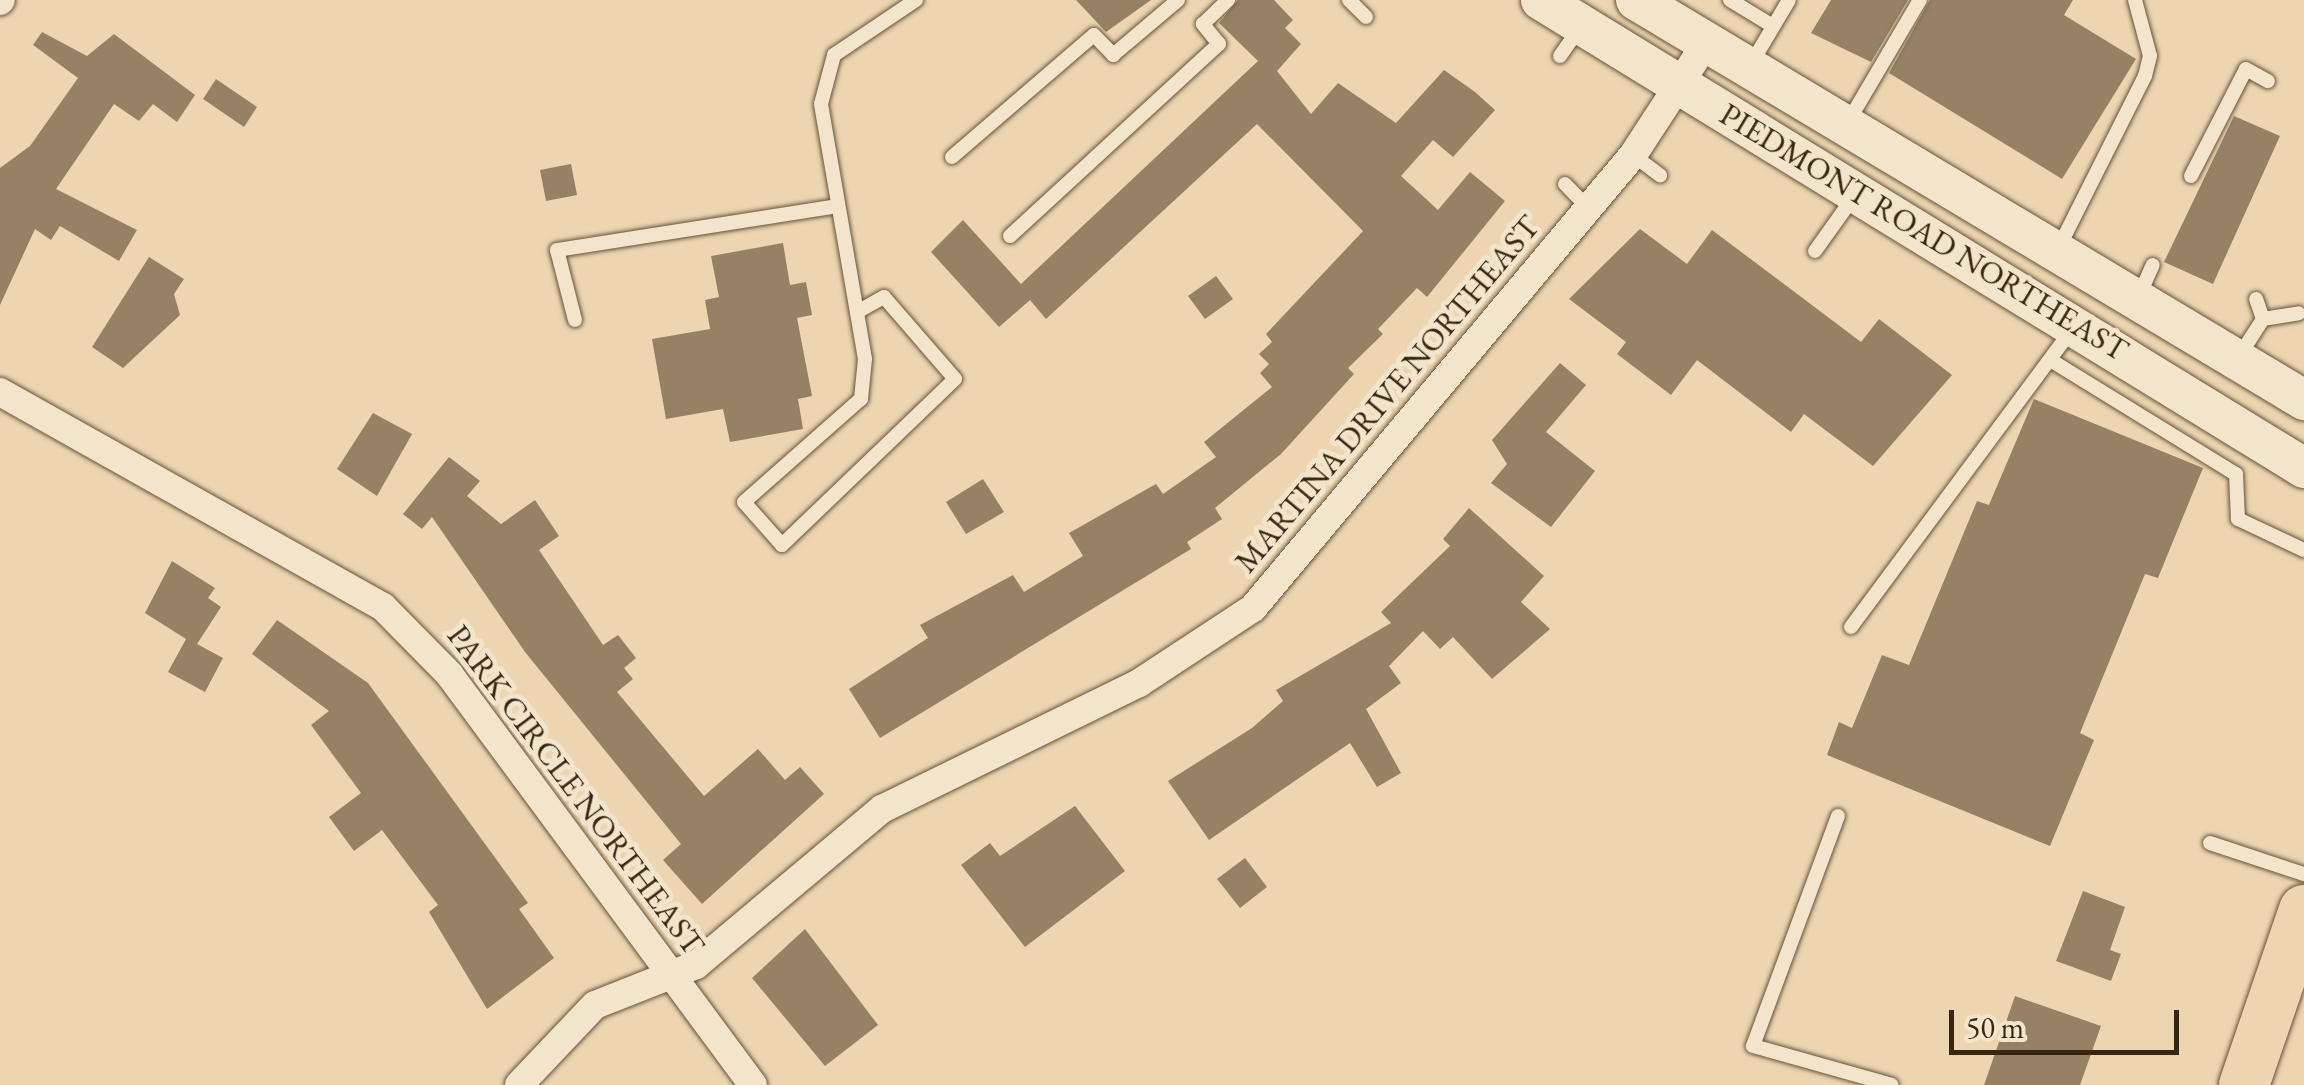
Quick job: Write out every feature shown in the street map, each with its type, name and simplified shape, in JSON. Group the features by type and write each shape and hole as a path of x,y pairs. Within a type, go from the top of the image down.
{"highway":[{"path":"2244,1085 2304,910"}],"main road":[{"name":"PIEDMONT ROAD NORTHEAST","path":"1542,0 1571,41 1682,85 2076,323 2304,468"},
{"name":"PIEDMONT ROAD NORTHEAST","path":"1636,0 1845,127 2058,249 2145,282 2238,358 2304,400"}],"street":[{"name":"MARTINA DRIVE NORTHEAST","path":"520,1085 595,1006 674,978 882,809 1139,682 1252,608 1633,155 1706,43"},
{"name":"PARK CIRCLE NORTHEAST","path":"0,392 383,607 449,674 753,1085"}],"lane":[{"path":"857,312 884,297 955,379 782,545 744,502 861,399 857,312 821,104 834,55 916,0"},
{"path":"952,157 1094,35 1113,55 1178,0"},
{"path":"1010,236 1220,44 1203,24 1228,0"},
{"path":"1349,0 1366,18"},
{"path":"1730,0 1773,26"},
{"path":"1748,68 1789,0"},
{"path":"1845,127 1920,0"},
{"path":"2058,249 2145,76 2150,56 2135,0"},
{"path":"2191,176 2246,69 2268,81"},
{"path":"1633,155 1660,175"},
{"path":"1565,184 1589,209"},
{"path":"1815,251 1859,190"},
{"path":"574,320 557,250 838,206"},
{"path":"2256,298 2264,320"},
{"path":"2238,358 2264,320 2299,312"},
{"path":"1851,627 2052,361 2076,323"},
{"path":"2052,361 2236,474 2238,519 2304,550"},
{"path":"1838,816 1753,1046 1892,1085"},
{"path":"2210,843 2304,874"}],"building":[{"path":"1076,0 1151,0 1106,32"},
{"path":"1238,0 1274,0 1293,20 1285,28 1301,44 1277,71 1311,114 1338,83 1396,123 1444,70 1475,92 1495,110 1453,157 1433,140 1401,176 1438,210 1470,172 1505,201 1427,297 1417,288 1378,329 1383,334 1348,368 1354,374 1281,454 1215,508 1222,519 1187,542 1191,549 880,738 849,689 928,638 920,625 1013,575 1024,592 1083,556 1069,533 1156,484 1163,494 1216,457 1204,442 1272,387 1260,373 1269,364 1259,354 1272,342 1266,334 1363,231 1257,124 1046,319 1030,300 999,327 931,252 963,220 1021,284 1258,61 1219,23"},
{"path":"1831,0 1908,0 1871,62 1811,33"},
{"path":"1930,0 2073,0 2064,15 2136,59 2062,179 1889,73"},
{"path":"42,32 87,56 114,34 195,95 177,122 153,104 139,121 114,104 56,189 137,230 119,261 60,226 51,240 35,229 0,305 0,168 30,146 78,78 33,45"},
{"path":"216,79 257,107 244,127 203,99"},
{"path":"2234,116 2280,136 2213,284 2164,262"},
{"path":"571,164 577,195 546,201 540,170"},
{"path":"1640,229 1687,264 1712,230 1861,342 1879,319 1952,375 1873,466 1804,414 1791,432 1697,360 1671,395 1617,354 1626,342 1569,299"},
{"path":"783,243 790,285 806,282 812,315 797,318 812,396 798,399 803,429 730,442 723,409 666,419 652,339 710,329 705,300 719,297 711,256"},
{"path":"149,257 184,279 174,294 180,315 123,368 92,347"},
{"path":"1216,276 1233,299 1205,319 1188,296"},
{"path":"1560,363 1586,385 1546,432 1595,471 1551,527 1491,483 1507,464 1492,440"},
{"path":"2034,399 2203,468 2158,578 2145,574 2080,733 2094,740 2050,846 1827,755 1839,722 1852,728 1882,655 1909,665 1977,501 1989,505"},
{"path":"373,413 412,434 377,496 337,469"},
{"path":"449,457 480,481 467,496 501,524 535,500 559,536 539,550 603,645 618,635 636,658 624,668 633,679 617,692 704,796 758,749 785,780 800,767 824,794 702,904 663,860 681,844 525,652 432,517 422,529 403,514"},
{"path":"983,479 1004,512 966,534 946,502"},
{"path":"1469,508 1544,576 1521,602 1550,629 1492,679 1453,637 1440,649 1423,631 1389,666 1401,683 1366,709 1401,773 1377,787 1350,743 1209,840 1168,781 1252,728 1283,701 1276,690 1391,623 1381,612 1450,546 1443,539"},
{"path":"172,561 215,588 208,598 221,607 197,644 223,658 205,692 168,672 186,639 145,613"},
{"path":"277,620 368,683 528,903 519,909 554,958 487,1009 429,912 438,905 382,830 354,851 329,817 361,793 311,725 329,711 252,654"},
{"path":"1075,806 1125,871 1025,947 961,865 990,843 1000,856"},
{"path":"1245,858 1267,887 1240,908 1217,879"},
{"path":"2083,891 2125,907 2110,950 2121,954 2111,981 2056,961"},
{"path":"805,929 878,1025 825,1066 752,978"},
{"path":"2015,996 2101,1026 2080,1085 1984,1085"}]}
